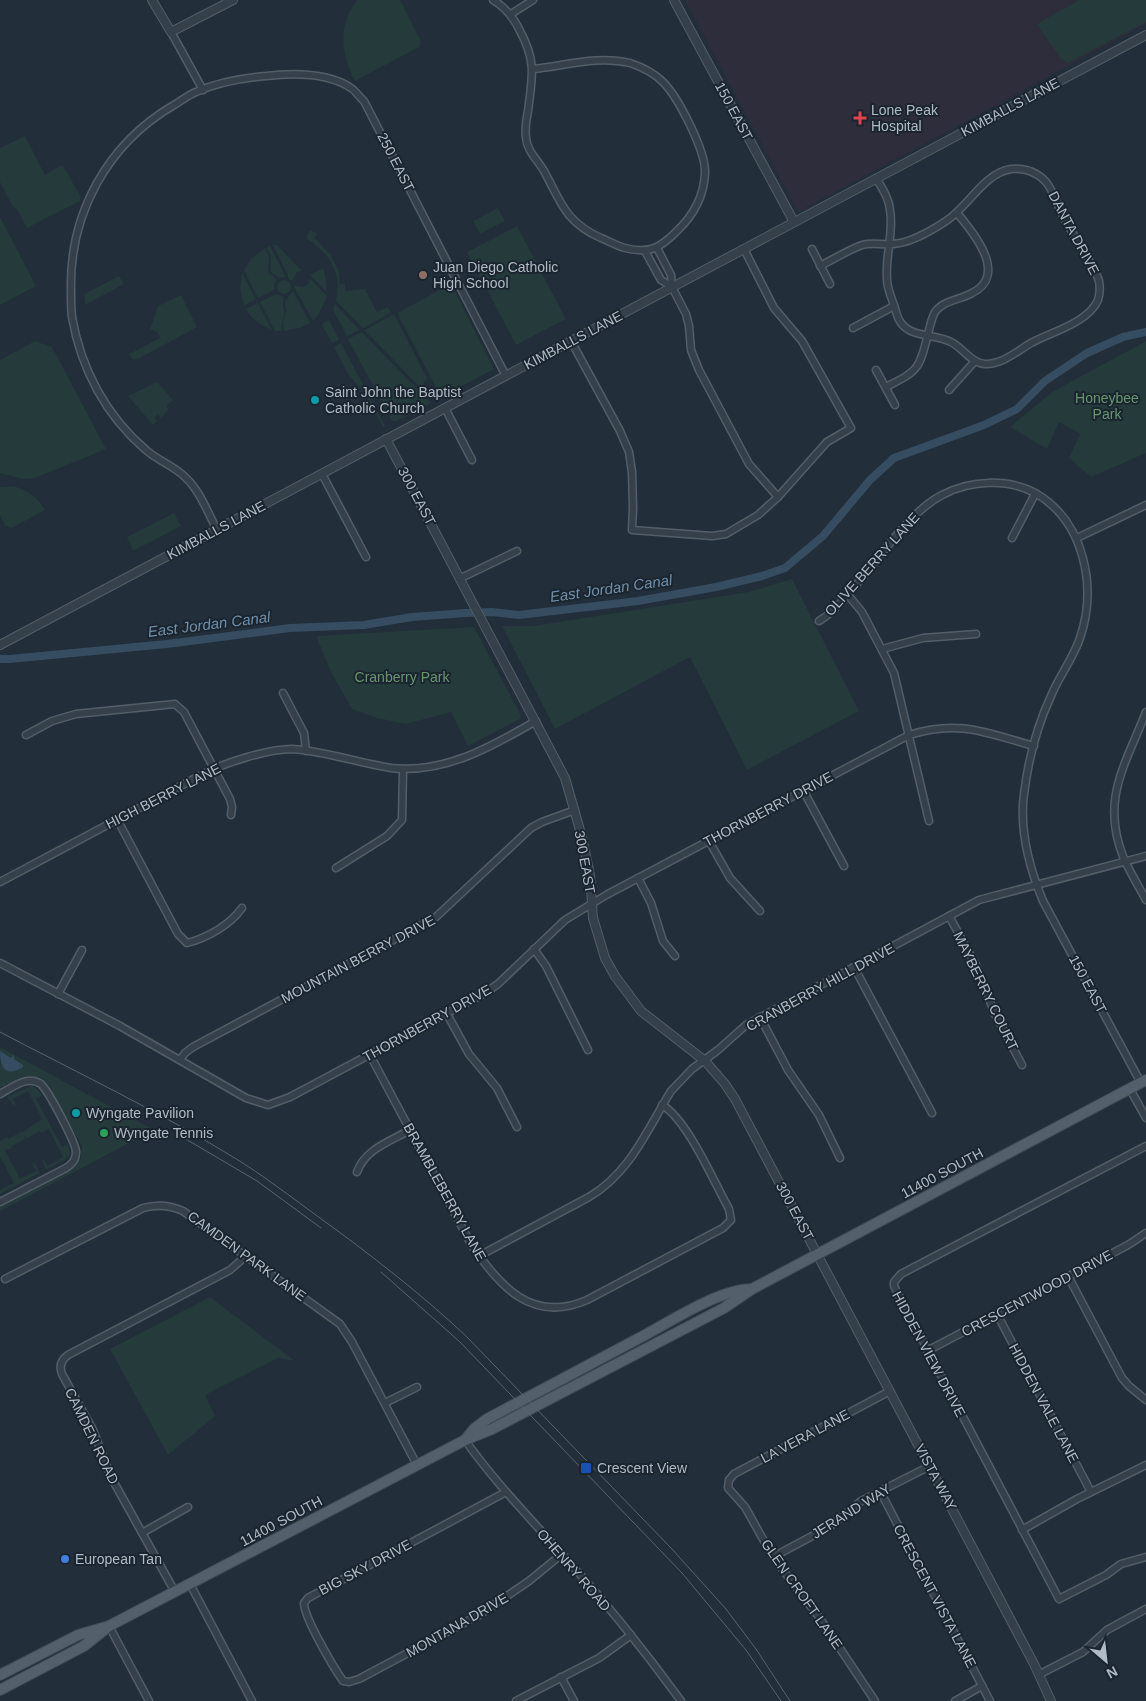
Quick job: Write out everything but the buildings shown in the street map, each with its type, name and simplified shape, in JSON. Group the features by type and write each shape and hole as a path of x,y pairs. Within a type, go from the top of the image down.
{"main road":[{"name":"11400 SOUTH","path":"0,1675 78,1635 109,1626 417,1465 492,1429 724,1308 752,1289 1143,1082"},
{"name":"11400 SOUTH","path":"0,1690 84,1646 109,1626"},
{"path":"0,1696 3,1701"}],"street":[{"path":"152,0 203,90"},
{"path":"171,32 233,0"},
{"path":"493,0 510,14 529,48 532,69 526,126 527,143 565,210 578,225 589,233 621,247 651,250 671,237 694,212 701,196 705,174 703,156 699,144 672,93 663,82 651,72 636,65 619,61 589,60 532,69"},
{"path":"510,14 533,0"},
{"name":"150 EAST","path":"674,0 794,222"},
{"name":"KIMBALLS LANE","path":"0,645 1146,35"},
{"name":"250 EAST","path":"216,530 194,487 186,478 147,452 113,414 96,388 84,361 72,315 70,274 74,242 83,212 103,173 121,148 161,112 203,90 236,79 286,74 325,77 352,89 364,101 506,376"},
{"name":"DANTA DRIVE","path":"820,266 863,245 909,241 938,226 957,213 996,174 1012,169 1022,169 1033,173 1042,179 1052,192 1063,218 1096,275 1100,291 1094,306 1073,323 1001,361 986,364 975,361"},
{"path":"876,178 886,195 890,208 891,222 886,277 898,319 912,331 952,342 975,361 949,390"},
{"path":"886,387 907,376 917,368 922,358 932,318 940,307 947,302 976,291 986,278 988,268 985,254 971,230 957,213"},
{"path":"571,341 620,431 629,452 632,472 632,530 712,536 726,534 758,514 778,497 827,442 851,428 802,341 774,308 744,249"},
{"path":"812,249 830,284"},
{"path":"651,250 671,275 672,288 686,314 691,350 698,370 749,464 778,497"},
{"path":"651,250 661,280 672,288"},
{"path":"853,328 894,306"},
{"path":"876,370 895,405"},
{"path":"445,408 472,460"},
{"name":"300 EAST","path":"386,440 565,778 575,810 590,875 593,918 605,958 629,997 641,1011 680,1040 704,1061 725,1084 735,1099 818,1254"},
{"path":"322,474 366,557"},
{"name":"OLIVE BERRY LANE","path":"819,621 832,612 848,595 912,518 926,505 944,494 970,485 996,483 1017,486 1047,501 1057,511 1077,538 1087,584 1087,597 1085,620 1076,646 1050,696 1026,779 1023,814 1026,846 1037,885"},
{"path":"1012,538 1035,494"},
{"path":"1077,538 1146,505"},
{"path":"460,578 517,551"},
{"path":"848,595 862,612 894,673 929,821"},
{"path":"882,649 923,638 976,634"},
{"path":"283,693 304,733 306,751"},
{"path":"26,734 52,721 76,714 175,704 182,709 230,799 231,815"},
{"path":"1146,712 1115,794 1114,821 1125,862 1146,900"},
{"name":"HIGH BERRY LANE","path":"0,882 214,769 238,760 290,749 404,770 432,767 454,762 483,750 536,721"},
{"name":"THORNBERRY DRIVE","path":"0,963 180,1060 246,1098 268,1105 290,1097 492,989 565,920 592,904 909,735 939,727 967,728 1034,746"},
{"path":"336,868 387,836 402,820 404,770"},
{"path":"803,790 844,866"},
{"name":"MOUNTAIN BERRY DRIVE","path":"180,1060 193,1047 436,917 531,828 575,810"},
{"path":"117,819 178,934 187,943 228,924 242,908"},
{"path":"709,841 730,878 760,911"},
{"name":"CRANBERRY HILL DRIVE","path":"479,1256 607,1186 628,1163 662,1105 677,1084 692,1069 746,1025 985,898 1146,856"},
{"path":"638,878 650,903 663,941 675,956"},
{"name":"150 EAST","path":"1037,885 1143,1082"},
{"name":"MAYBERRY COURT","path":"949,916 976,965 995,1014 1022,1066"},
{"path":"534,949 546,966 588,1050"},
{"path":"58,994 82,950"},
{"path":"854,967 932,1113"},
{"path":"447,1014 469,1054 497,1088 517,1127"},
{"path":"760,1017 783,1061 819,1115 840,1158"},
{"name":"BRAMBLEBERRY LANE","path":"370,1055 479,1256 493,1275 509,1290 520,1298 544,1307 563,1308 587,1300 723,1228 731,1220 728,1210 685,1128 671,1110 662,1105"},
{"path":"0,1094 28,1080 42,1084 76,1148 76,1157 72,1164 0,1202"},
{"path":"1130,1089 1146,1118"},
{"path":"357,1172 365,1156 410,1130"},
{"name":"HIDDEN VIEW DRIVE","path":"1146,1146 897,1278 894,1282 895,1290 1059,1600 1106,1575 1122,1564 1146,1557"},
{"name":"CAMDEN PARK LANE","path":"4,1279 135,1211 151,1206 167,1206 183,1211 340,1324 349,1335 417,1465"},
{"name":"CRESCENTWOOD DRIVE","path":"927,1351 1146,1234"},
{"name":"VISTA WAY","path":"818,1254 1040,1674 1051,1701"},
{"name":"CAMDEN ROAD","path":"175,1592 107,1469 93,1430 62,1374 61,1363 68,1355 230,1270 247,1256"},
{"path":"1068,1276 1122,1378 1146,1400"},
{"name":"HIDDEN VALE LANE","path":"997,1314 1091,1492"},
{"path":"385,1403 417,1387"},
{"name":"LA VERA LANE","path":"728,1488 729,1480 734,1474 890,1391"},
{"name":"OHENRY ROAD","path":"466,1440 480,1461 506,1492 631,1635 681,1701"},
{"path":"1022,1530 1091,1492 1146,1465"},
{"name":"JERAND WAY","path":"773,1557 828,1527 854,1506 930,1466"},
{"name":"GLEN CROFT LANE","path":"728,1488 748,1513 773,1557 819,1617 875,1701"},
{"name":"CRESCENT VISTA LANE","path":"880,1491 990,1701"},
{"name":"BIG SKY DRIVE","path":"343,1681 306,1614 304,1603 308,1598 506,1492"},
{"path":"142,1533 188,1507"},
{"name":"MONTANA DRIVE","path":"343,1681 349,1682 359,1679 479,1615 529,1581 562,1554"},
{"path":"190,1584 252,1701"},
{"path":"1040,1674 1083,1652 1107,1630 1146,1609"},
{"path":"109,1626 147,1700"},
{"path":"516,1701 610,1651 631,1635"},
{"path":"561,1678 574,1701"},
{"path":"955,1701 982,1686"}],"shaded area":[{"name":"Lone Peak Hospital","path":"685,0 1146,0 1146,24 798,212"},
{"path":"0,1051 11,1058 13,1055 14,1059 23,1067 12,1072 5,1070 1,1062"}],"green space":[{"path":"358,0 400,0 421,42 419,47 355,81 350,72 343,40 347,19 351,9"},
{"path":"1079,0 1146,0 1146,22 1068,63 1061,59 1037,24"},
{"path":"25,136 45,175 61,165 63,166 81,197 80,201 27,228 0,182 0,148"},
{"path":"498,208 505,221 480,234 473,221"},
{"path":"0,217 36,286 0,305"},
{"path":"517,226 566,319 516,345 467,252"},
{"path":"310,230 318,234 314,237 332,257 339,272 340,284 345,284 345,291 365,289 377,312 388,307 391,313 363,328 336,301 338,291 335,272 327,257 306,238"},
{"path":"273,245 277,245 302,271 297,272 293,280 290,280"},
{"path":"270,246 286,277 279,278 271,273 271,256 266,248"},
{"path":"265,248 269,256 268,272 277,279 274,290 258,298 244,270 251,259"},
{"path":"323,268 326,279 327,293 310,275"},
{"path":"242,273 256,299 244,306 240,289"},
{"path":"119,276 124,284 85,305 84,294"},
{"path":"310,279 327,296 320,312 313,321 293,285 304,287"},
{"path":"281,280 287,280 291,287 287,294 281,294 277,290 277,284"},
{"path":"451,284 494,369 441,397 397,313"},
{"path":"293,291 310,323 300,328 284,331 285,301"},
{"path":"276,294 284,297 282,331 275,331 260,302"},
{"path":"181,295 197,327 133,360 129,354 160,338 157,332 150,329 158,306"},
{"path":"258,303 272,330 257,322 246,309"},
{"path":"335,304 360,330 347,336 333,310"},
{"path":"394,314 427,378 421,388 364,330"},
{"path":"327,320 330,321 339,340 332,343 322,325"},
{"path":"362,332 431,403 397,421 392,421 348,339"},
{"path":"35,341 52,347 106,449 35,478 23,479 0,473 0,360"},
{"name":"Honeybee Park","path":"1146,341 1146,453 1091,477 1069,458 1080,434 1059,422 1047,449 1010,427 1052,392"},
{"path":"341,343 384,427 366,395 348,374 334,347"},
{"path":"157,382 173,400 166,406 169,409 161,418 158,414 154,418 157,421 153,425 128,396"},
{"path":"14,486 32,495 45,510 12,528 5,526 0,515 0,487"},
{"path":"174,513 181,526 133,551 127,537"},
{"path":"792,579 859,711 747,770 690,657 555,729 502,626 533,626 749,592"},
{"name":"Cranberry Park","path":"474,627 521,715 520,719 468,746 451,712 406,724 377,718 352,709 332,674 316,636"},
{"path":"0,1047 154,1130 0,1211 0,1207 74,1167 81,1158 82,1146 46,1081 34,1076 28,1076 17,1079 0,1088"},
{"path":"31,1086 36,1088 42,1096 36,1099 62,1147 68,1144 70,1154 65,1160 46,1170 42,1161 43,1158 48,1166 63,1157 49,1129 42,1133 40,1131 27,1138 26,1136 24,1137 25,1139 5,1151 20,1179 36,1171 32,1163 35,1164 40,1173 0,1194 0,1190 14,1183 0,1156 0,1141 24,1132 42,1119 28,1091 13,1099 16,1106 7,1097"},
{"path":"210,1297 295,1361 278,1358 205,1395 215,1416 168,1455 110,1349"}],"waterway":[{"name":"East Jordan Canal","path":"0,659 167,644 290,628 364,625 412,617 492,612 519,615 638,601 716,587 762,576 785,568 823,536 870,480 894,458 984,425 1017,409 1045,381 1087,353 1123,337 1146,332"}],"tram line":[{"path":"0,1032 147,1108 244,1164 358,1246 431,1305 466,1336 671,1548 726,1609 756,1649 790,1701"},
{"path":"179,1135 257,1181 321,1228"},
{"path":"381,1272 460,1342 682,1573 746,1650 781,1701"}],"place":[{"name":"Lone Peak Hospital","path":"860,118"},
{"name":"Juan Diego Catholic High School","path":"423,275"},
{"name":"Saint John the Baptist Catholic Church","path":"315,400"},
{"name":"Wyngate Pavilion","path":"76,1113"},
{"name":"Wyngate Tennis","path":"104,1133"},
{"name":"Crescent View","path":"586,1468"},
{"name":"European Tan","path":"65,1559"}]}
